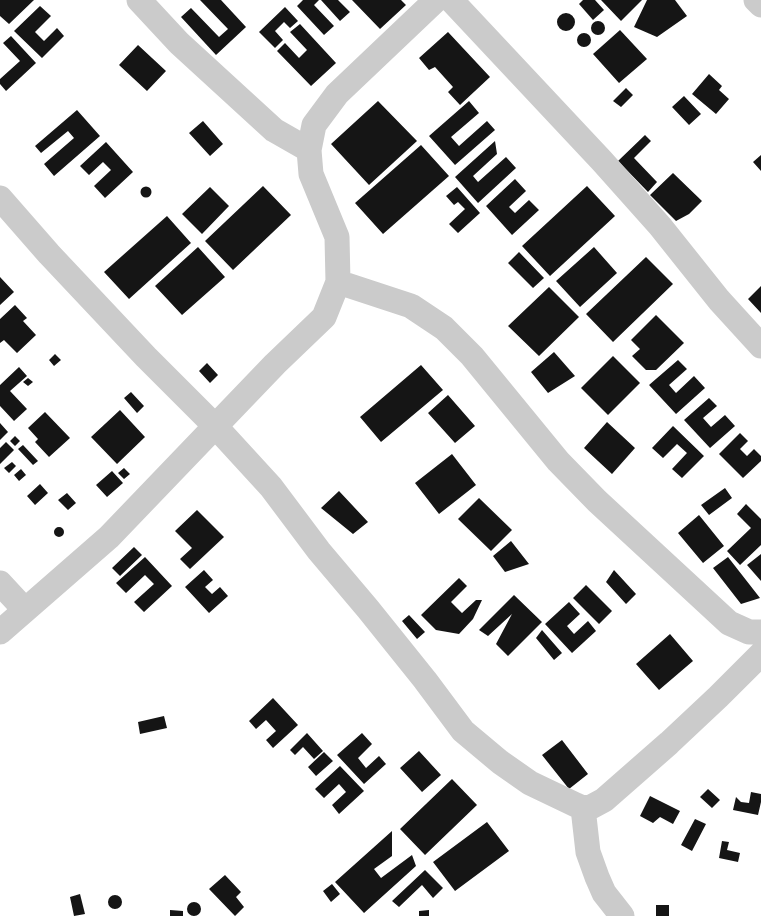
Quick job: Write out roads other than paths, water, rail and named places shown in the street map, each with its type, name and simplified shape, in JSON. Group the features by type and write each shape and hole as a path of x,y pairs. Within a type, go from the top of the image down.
{"street":[{"path":"139,0 179,43 274,130 309,150"},
{"path":"0,632 109,537 275,364 324,317 338,282 337,237 311,174 309,150 314,125 337,94 436,0"},
{"path":"451,0 602,161 660,226 719,300 761,346"},
{"path":"756,0 761,5"},
{"path":"0,198 49,254 146,357 216,427 271,487 319,551 425,680 463,731 500,762 530,783 576,806 584,808 591,807 604,800 718,697 761,654"},
{"path":"338,282 411,306 444,328 472,356 558,461 597,501 729,623 749,632 761,632"},
{"path":"0,583 25,610"},
{"path":"584,808 588,852 604,893 622,916"}]}
